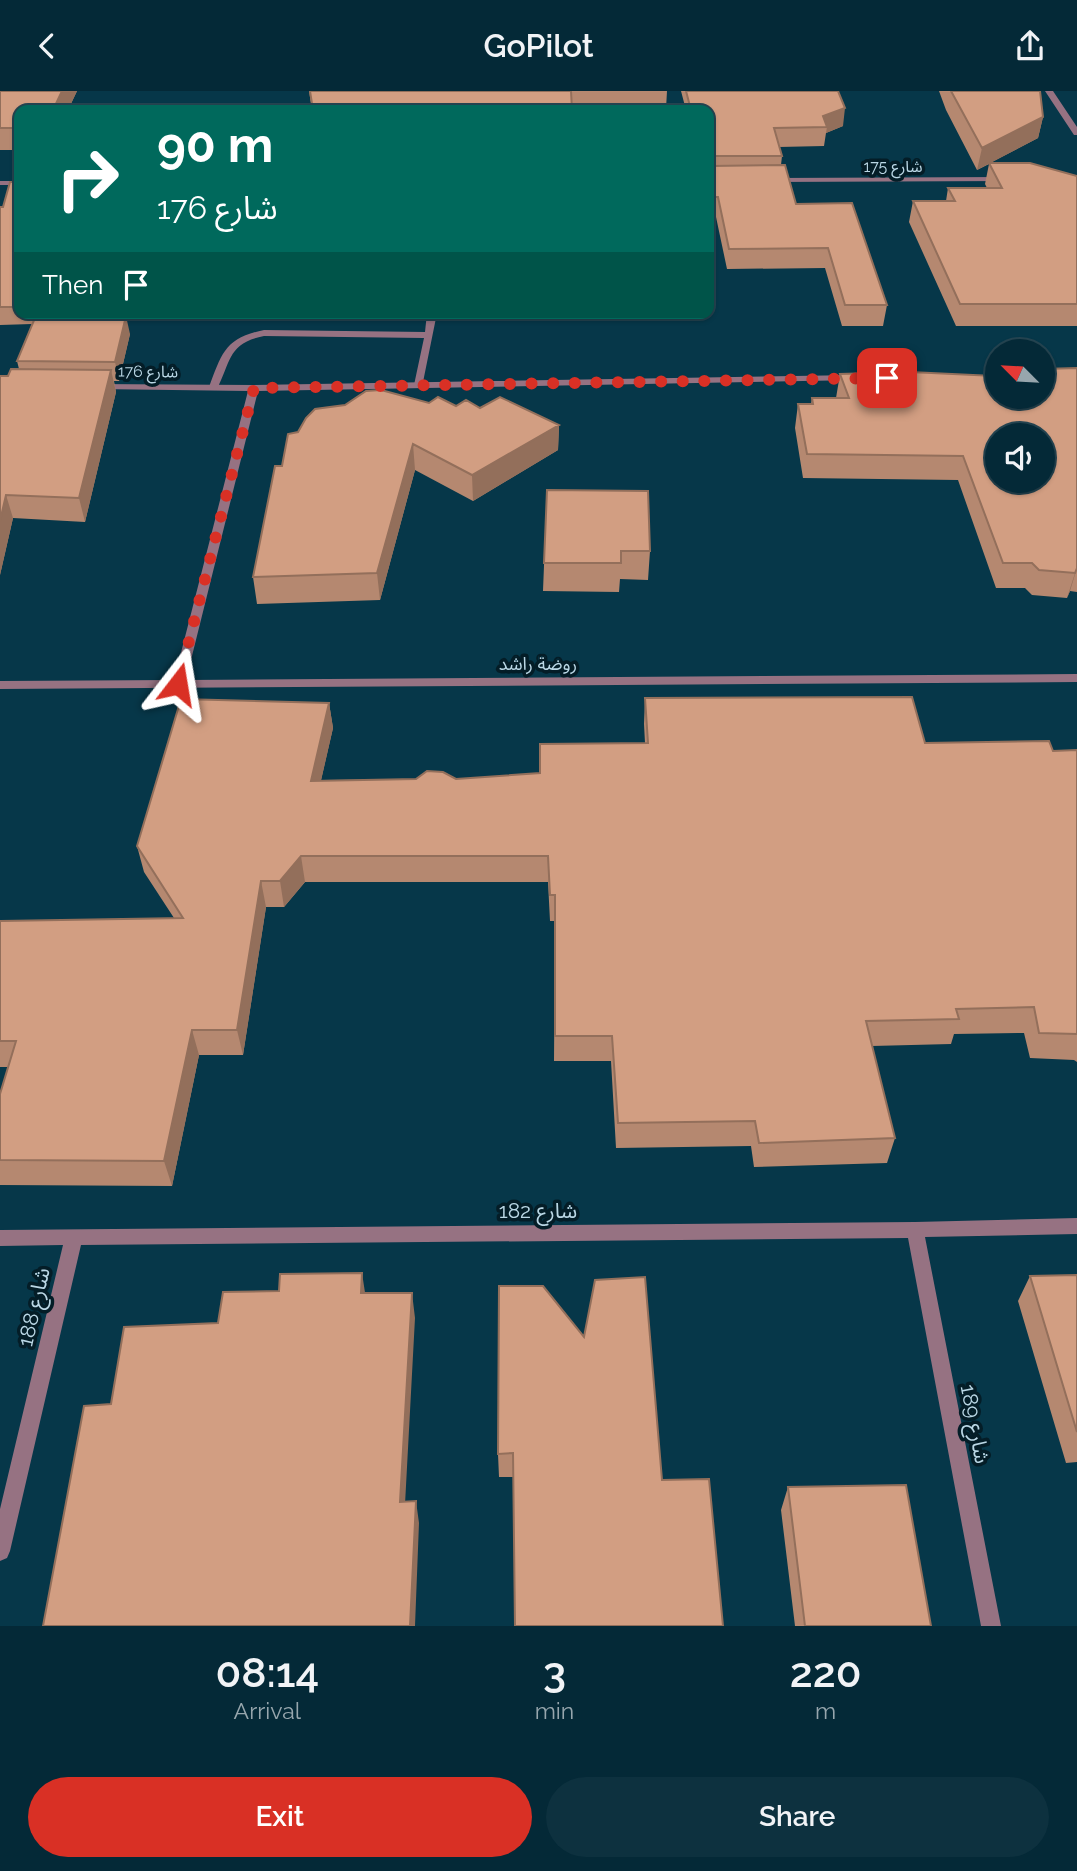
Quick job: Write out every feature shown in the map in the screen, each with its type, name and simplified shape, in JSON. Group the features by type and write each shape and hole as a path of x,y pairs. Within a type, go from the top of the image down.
{"street":[{"path":"1049,91 1077,133"},
{"name":"شارع 175","path":"763,180 1009,179"},
{"path":"418,385 431,319"},
{"path":"214,387 229,347 244,336 264,333 429,335"},
{"name":"شارع 176","path":"80,386 254,388 873,378"},
{"path":"178,684 254,388"},
{"name":"روضة راشد","path":"0,685 1077,678"},
{"name":"شارع 182","path":"0,1238 915,1230 1077,1226"},
{"name":"شارع 189","path":"915,1230 991,1626"},
{"name":"شارع 188","path":"0,1551 74,1237"}],"building":[{"path":"0,91 62,91 55,105 14,105 14,128 0,128"},
{"path":"310,91 571,91 572,105 312,105"},
{"path":"686,91 838,91 845,108 823,116 827,127 774,128 782,156 714,156 714,105 690,105"},
{"path":"951,91 1040,91 1043,117 982,148"},
{"path":"989,163 1030,163 1077,176 1077,304 960,304 913,201 955,201 948,188 1002,188"},
{"path":"785,165 796,204 852,203 887,305 845,305 828,248 729,249 718,197 714,197 714,166"},
{"path":"10,182 14,182 14,307 0,307 0,207 3,207"},
{"path":"34,319 125,319 115,362 17,361"},
{"path":"1077,368 1075,573 1039,570 1032,563 1003,563 963,456 807,454 798,404 813,404 812,398 849,398 840,374 910,372 985,376 985,409 1055,409 1055,369"},
{"path":"11,369 111,370 79,498 6,495 0,521 0,376 8,376"},
{"path":"381,390 429,403 438,397 456,406 466,400 480,408 500,397 559,425 472,475 413,444 377,573 253,577 275,466 282,466 288,434 298,432 315,409 345,405 366,391"},
{"path":"547,490 648,491 650,551 621,551 621,563 544,563"},
{"path":"912,697 925,743 1049,741 1053,751 1077,750 1077,1034 1039,1033 1034,1007 956,1009 959,1019 866,1021 895,1138 759,1143 755,1121 618,1123 612,1036 555,1036 555,895 550,895 548,856 301,856 280,881 261,881 237,1030 192,1030 164,1161 0,1160 0,1094 16,1041 0,1041 0,921 183,918 137,846 181,699 329,703 311,781 416,779 427,771 443,772 456,779 540,773 540,744 648,743 645,698"},
{"path":"362,1273 361,1293 412,1293 400,1502 416,1501 410,1626 43,1626 84,1406 111,1404 124,1327 218,1323 223,1292 279,1291 280,1274"},
{"path":"1077,1275 1077,1432 1030,1276"},
{"path":"645,1277 662,1480 709,1479 723,1626 515,1626 513,1453 498,1454 499,1286 543,1286 584,1337 595,1280"},
{"path":"906,1485 931,1626 805,1626 788,1487"}],"route":[{"path":"178,684 254,388 887,378"}]}
